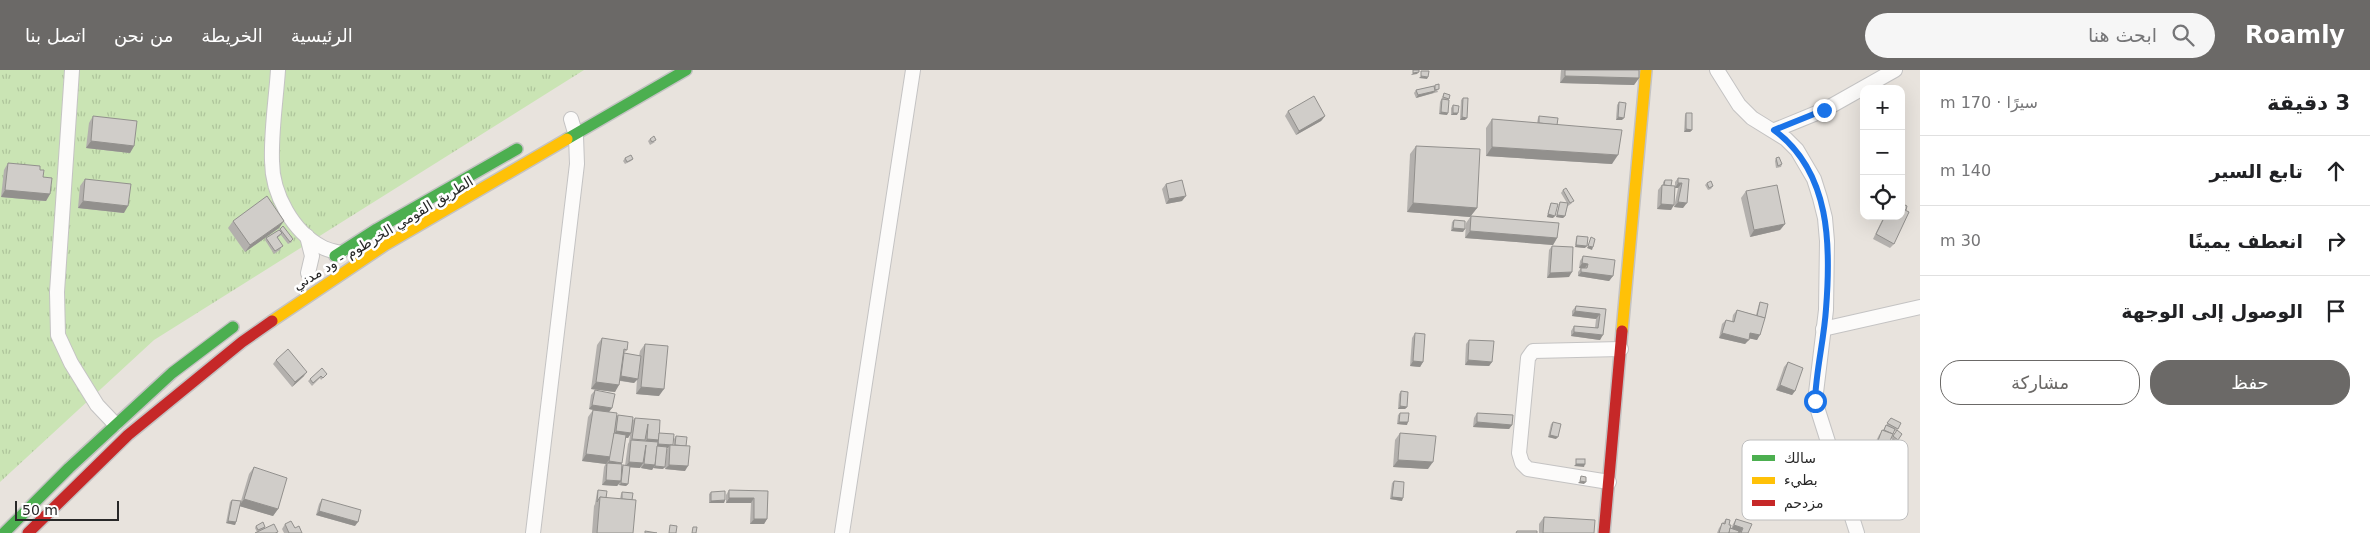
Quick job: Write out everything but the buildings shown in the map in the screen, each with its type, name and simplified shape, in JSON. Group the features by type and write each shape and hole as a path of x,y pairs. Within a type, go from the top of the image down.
{"main road":[{"name":"الطريق القومي الخرطوم - ود مدني","path":"28,533 128,435 242,342 311,293 385,246 686,70"},
{"path":"1604,533 1646,70"},
{"name":"الطريق القومي الخرطوم - ود مدني","path":"304,276 377,229 530,141"},
{"path":"4,533 115,424 172,373 241,321"}],"street":[{"path":"72,70 57,292 58,335 71,363 97,406 115,424"},
{"path":"278,70 272,162 274,178 280,197 295,223 307,236 322,248 340,253"},
{"path":"842,533 913,70"},
{"path":"1717,70 1739,106 1752,118 1774,130 1797,150 1807,164 1814,179 1822,205 1827,241 1826,310 1815,401 1827,440"},
{"path":"1774,130 1824,110 1895,70"},
{"path":"533,533 577,164 576,136 571,119"},
{"path":"304,276 312,256 307,236"},
{"path":"1823,329 1920,307"},
{"path":"1609,482 1528,469 1522,463 1519,453 1528,358 1533,351 1621,349"},
{"path":"1853,520 1857,533"}],"green space":[{"path":"0,70 584,70 154,340 0,482"}],"traffic: fast":[{"path":"567,139 686,70"},
{"path":"335,256 377,229 517,149"},
{"path":"4,533 69,468 172,373 233,327"}],"traffic: slow":[{"path":"1622,331 1646,70"},
{"path":"272,321 385,245 567,139"}],"traffic: jam":[{"path":"28,533 128,435 242,342 272,321"},
{"path":"1604,533 1622,331"}],"route":[{"path":"1815,401 1815,387 1826,310 1827,241 1825,218 1814,179 1807,164 1797,150 1774,130 1824,110"}]}
